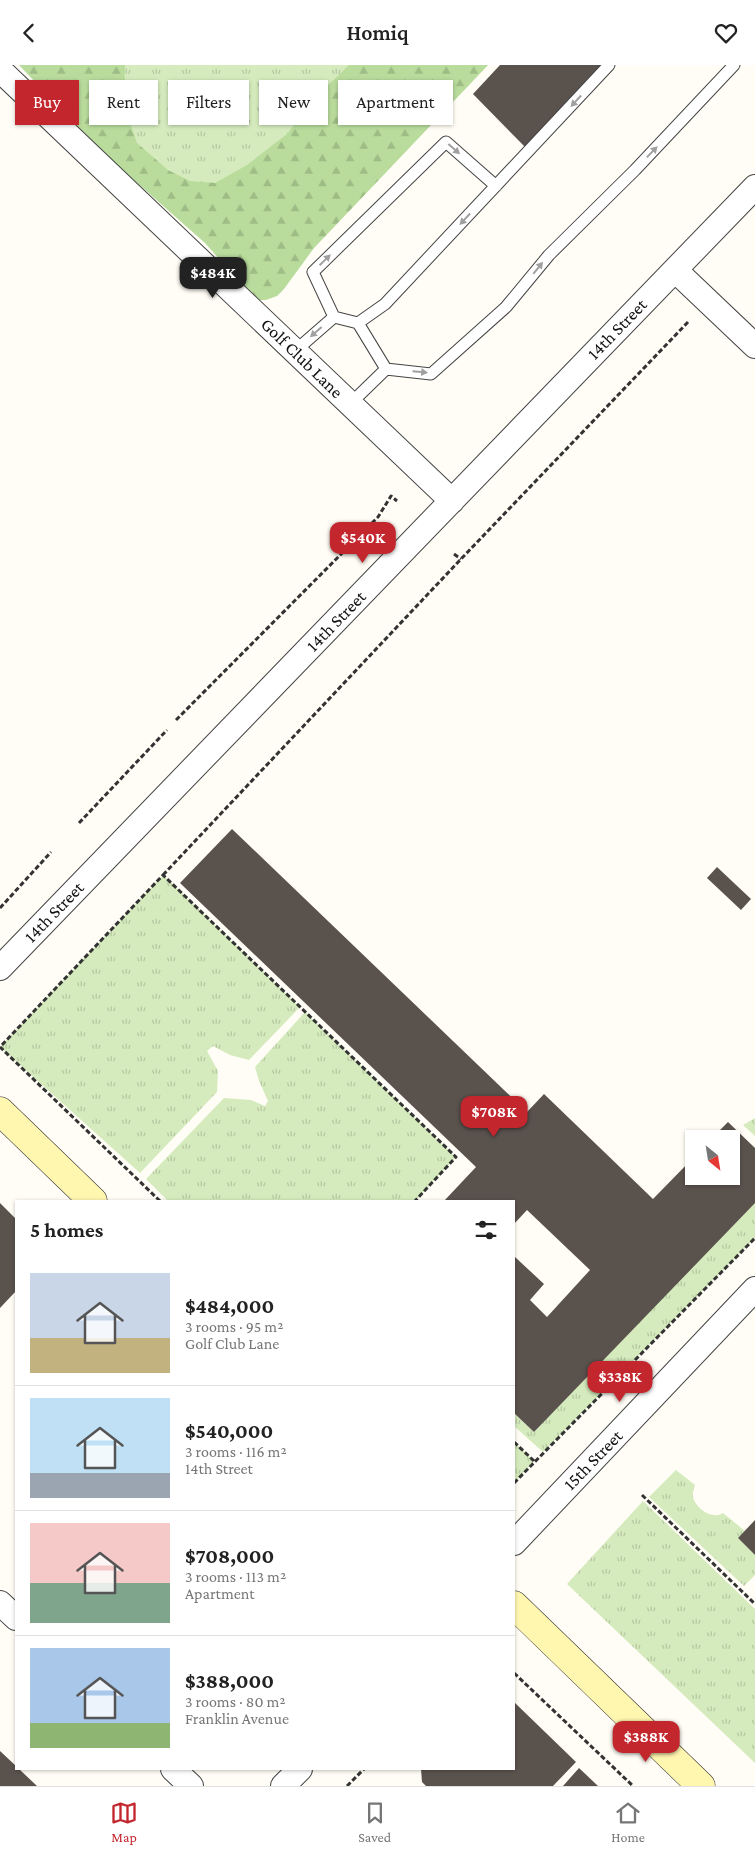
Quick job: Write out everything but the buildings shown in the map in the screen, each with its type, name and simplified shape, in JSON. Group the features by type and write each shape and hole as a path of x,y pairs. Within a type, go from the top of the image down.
{"main road":[{"path":"0,1111 93,1200"},
{"path":"515,1606 701,1786"}],"street":[{"name":"Golf Club Lane","path":"0,70 452,501"},
{"name":"14th Street","path":"0,968 755,187"},
{"path":"675,270 755,346"},
{"name":"15th Street","path":"515,1542 755,1289"},
{"path":"0,1603 15,1617"},
{"path":"174,1770 191,1786"}],"lane":[{"path":"358,323 385,304 609,65"},
{"path":"350,404 386,369 431,373 506,307 549,255 635,170 734,65"},
{"path":"334,317 313,272 446,142 496,186"},
{"path":"295,351 334,317"},
{"path":"334,317 358,323 386,369"}],"path":[{"path":"159,1200 0,1047 707,301"},
{"path":"176,720 378,517 391,496 397,501"},
{"path":"454,554 461,559"},
{"path":"79,823 167,730"},
{"path":"0,908 51,852"},
{"path":"163,875 456,1157 416,1200"},
{"path":"515,1482 755,1238"},
{"path":"515,1443 534,1461"},
{"path":"642,1495 755,1604"},
{"path":"515,1674 633,1786"},
{"path":"347,1786 363,1770"}],"green space":[{"path":"19,65 125,65 125,80 89,80 89,125 131,125 137,143 168,170 190,181 215,183 247,165 287,134 294,125 328,125 328,85 349,65 488,65 453,102 453,80 338,80 338,125 431,125 314,248 284,289 277,296 266,300 258,300 248,291 205,243 100,150 76,125 79,125 79,80 33,80"},
{"path":"35,65 488,65 453,102 453,80 338,80 338,125 431,125 270,294 97,125 158,125 158,80 89,80 89,118 79,108 79,80 50,80"},
{"path":"163,875 300,1007 249,1060 230,1055 213,1046 207,1051 218,1071 217,1092 140,1173 0,1047"},
{"path":"305,1012 456,1157 416,1200 167,1200 146,1179 224,1098 251,1100 265,1106 268,1101 255,1067"},
{"path":"755,1118 755,1136 743,1125"},
{"path":"755,1198 755,1238 543,1452 515,1427 515,1414 534,1432"},
{"path":"515,1443 534,1461 515,1482"},
{"path":"676,1470 695,1485 693,1498 701,1509 714,1515 723,1513 745,1531 738,1538 755,1555 755,1575 744,1586 649,1497"},
{"path":"643,1501 755,1609 755,1763 567,1584"}]}
